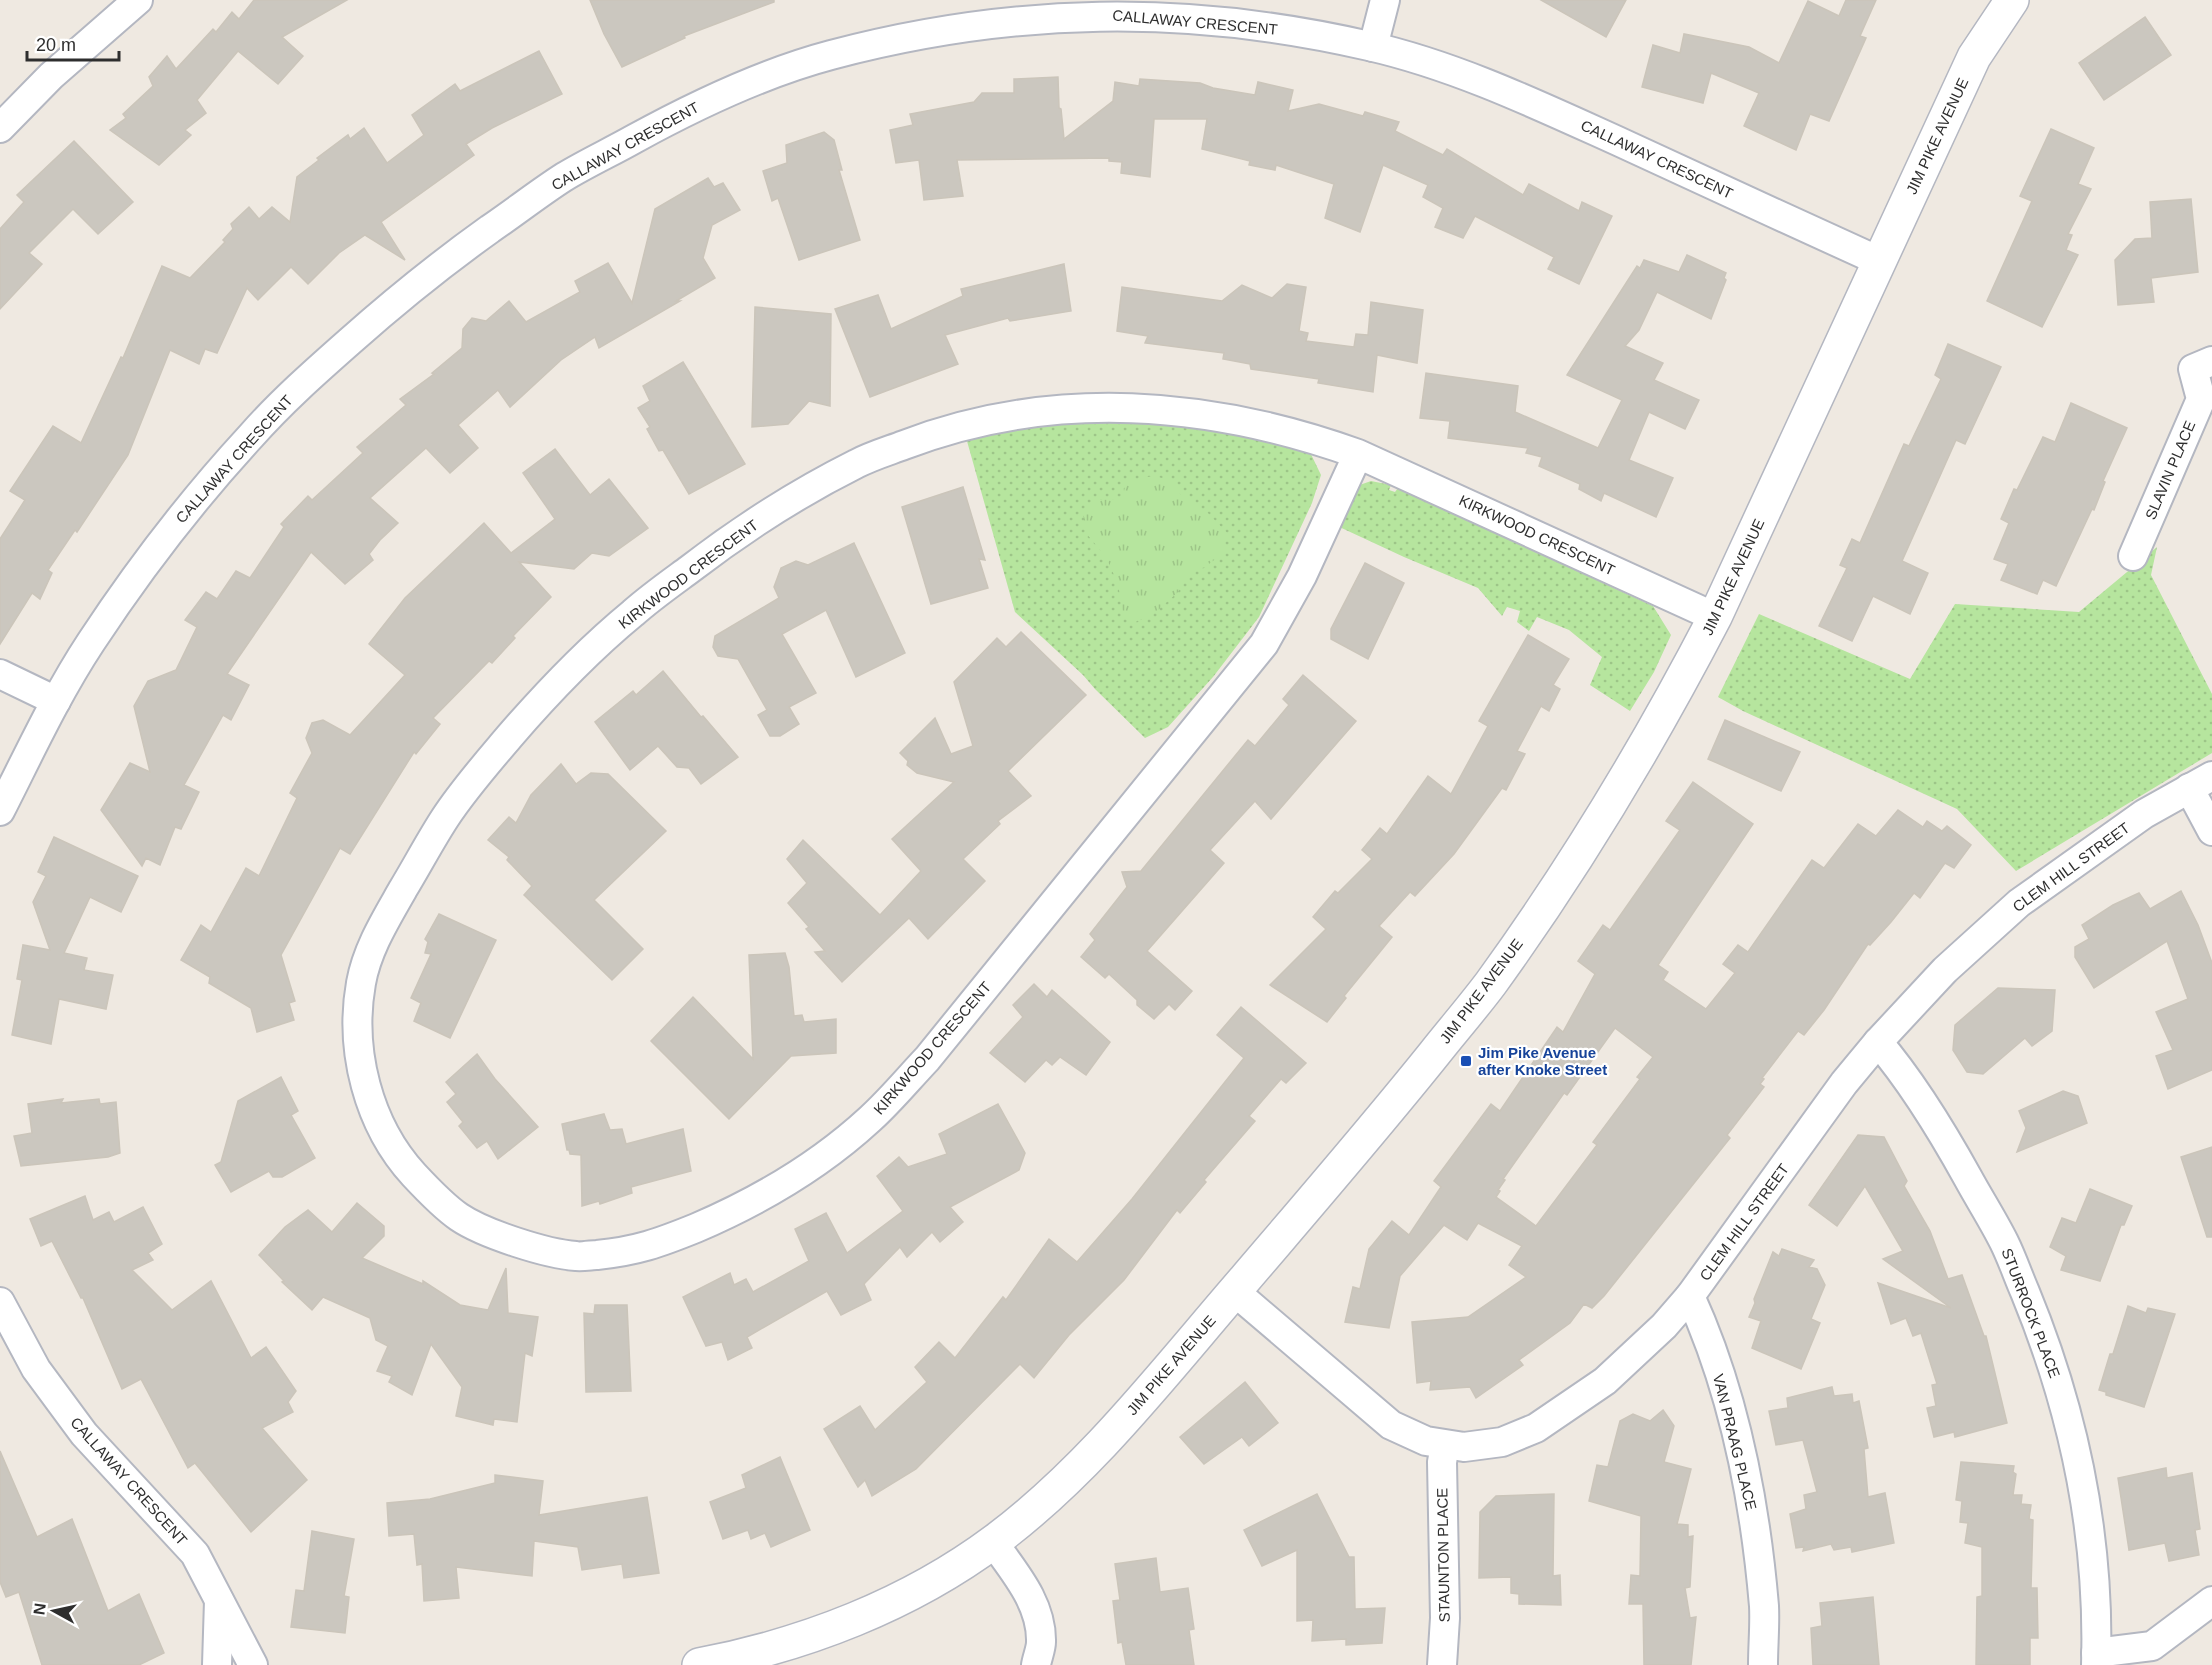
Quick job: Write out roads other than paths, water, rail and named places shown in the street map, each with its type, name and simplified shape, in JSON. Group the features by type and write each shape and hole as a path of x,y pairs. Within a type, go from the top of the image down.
{"street":[{"path":"0,128 51,76 138,0"},
{"path":"1373,47 1385,0"},
{"name":"JIM PIKE AVENUE","path":"1974,57 1985,0"},
{"name":"JIM PIKE AVENUE","path":"699,1665 807,1638 848,1623 924,1587 993,1542 1056,1491 1112,1433 1380,1122 1489,985 1588,842 1674,696 1715,617 1974,57 2012,0"},
{"name":"CALLAWAY CRESCENT","path":"0,811 56,701 89,645 165,537 252,434 299,386 403,295 457,252 561,179 681,113 778,72 828,56 934,31 987,23 1097,15 1153,16 1263,25 1373,47 1459,73 1542,107 1879,261"},
{"name":"SLAVIN PLACE","path":"2133,556 2201,399 2193,369 2212,361"},
{"name":"KIRKWOOD CRESCENT","path":"1358,454 1302,576 1264,644 927,1059 874,1117 844,1142 777,1189 740,1209 662,1242 631,1252 578,1257 519,1243 461,1219 429,1192 399,1159 387,1139 370,1099 358,1049 357,1023 362,980 377,934 444,819 477,775 549,691 632,614 723,544 772,512 858,463 936,433 976,422 1060,409 1147,407 1234,418 1318,439 1358,454 1715,617"},
{"path":"0,674 56,701"},
{"path":"2201,782 2212,831"},
{"name":"CLEM HILL STREET","path":"1234,1291 1391,1425 1426,1441 1464,1447 1503,1443 1536,1428 1605,1381 1664,1326 1690,1296 1844,1083 1878,1042 1945,970 2019,903 2144,814 2201,782"},
{"name":"STURROCK PLACE","path":"1878,1042 1896,1064 1951,1147 2004,1243 2046,1343 2062,1394 2085,1497 2092,1549 2096,1659 2152,1646 2212,1601"},
{"name":"VAN PRAAG PLACE","path":"1690,1296 1705,1329 1727,1398 1752,1502 1764,1608 1763,1665"},
{"name":"CALLAWAY CRESCENT","path":"0,1302 36,1369 84,1434 195,1554 253,1665"},
{"name":"STAUNTON PLACE","path":"1442,1665 1445,1618 1442,1462 1445,1445"},
{"path":"993,1542 1023,1584 1037,1612 1041,1642 1036,1665"},
{"name":"CALLAWAY CRESCENT","path":"218,1665 219,1599"}],"place":[{"name":"Jim Pike Avenue after Knoke Street","path":"1466,1061"}]}
